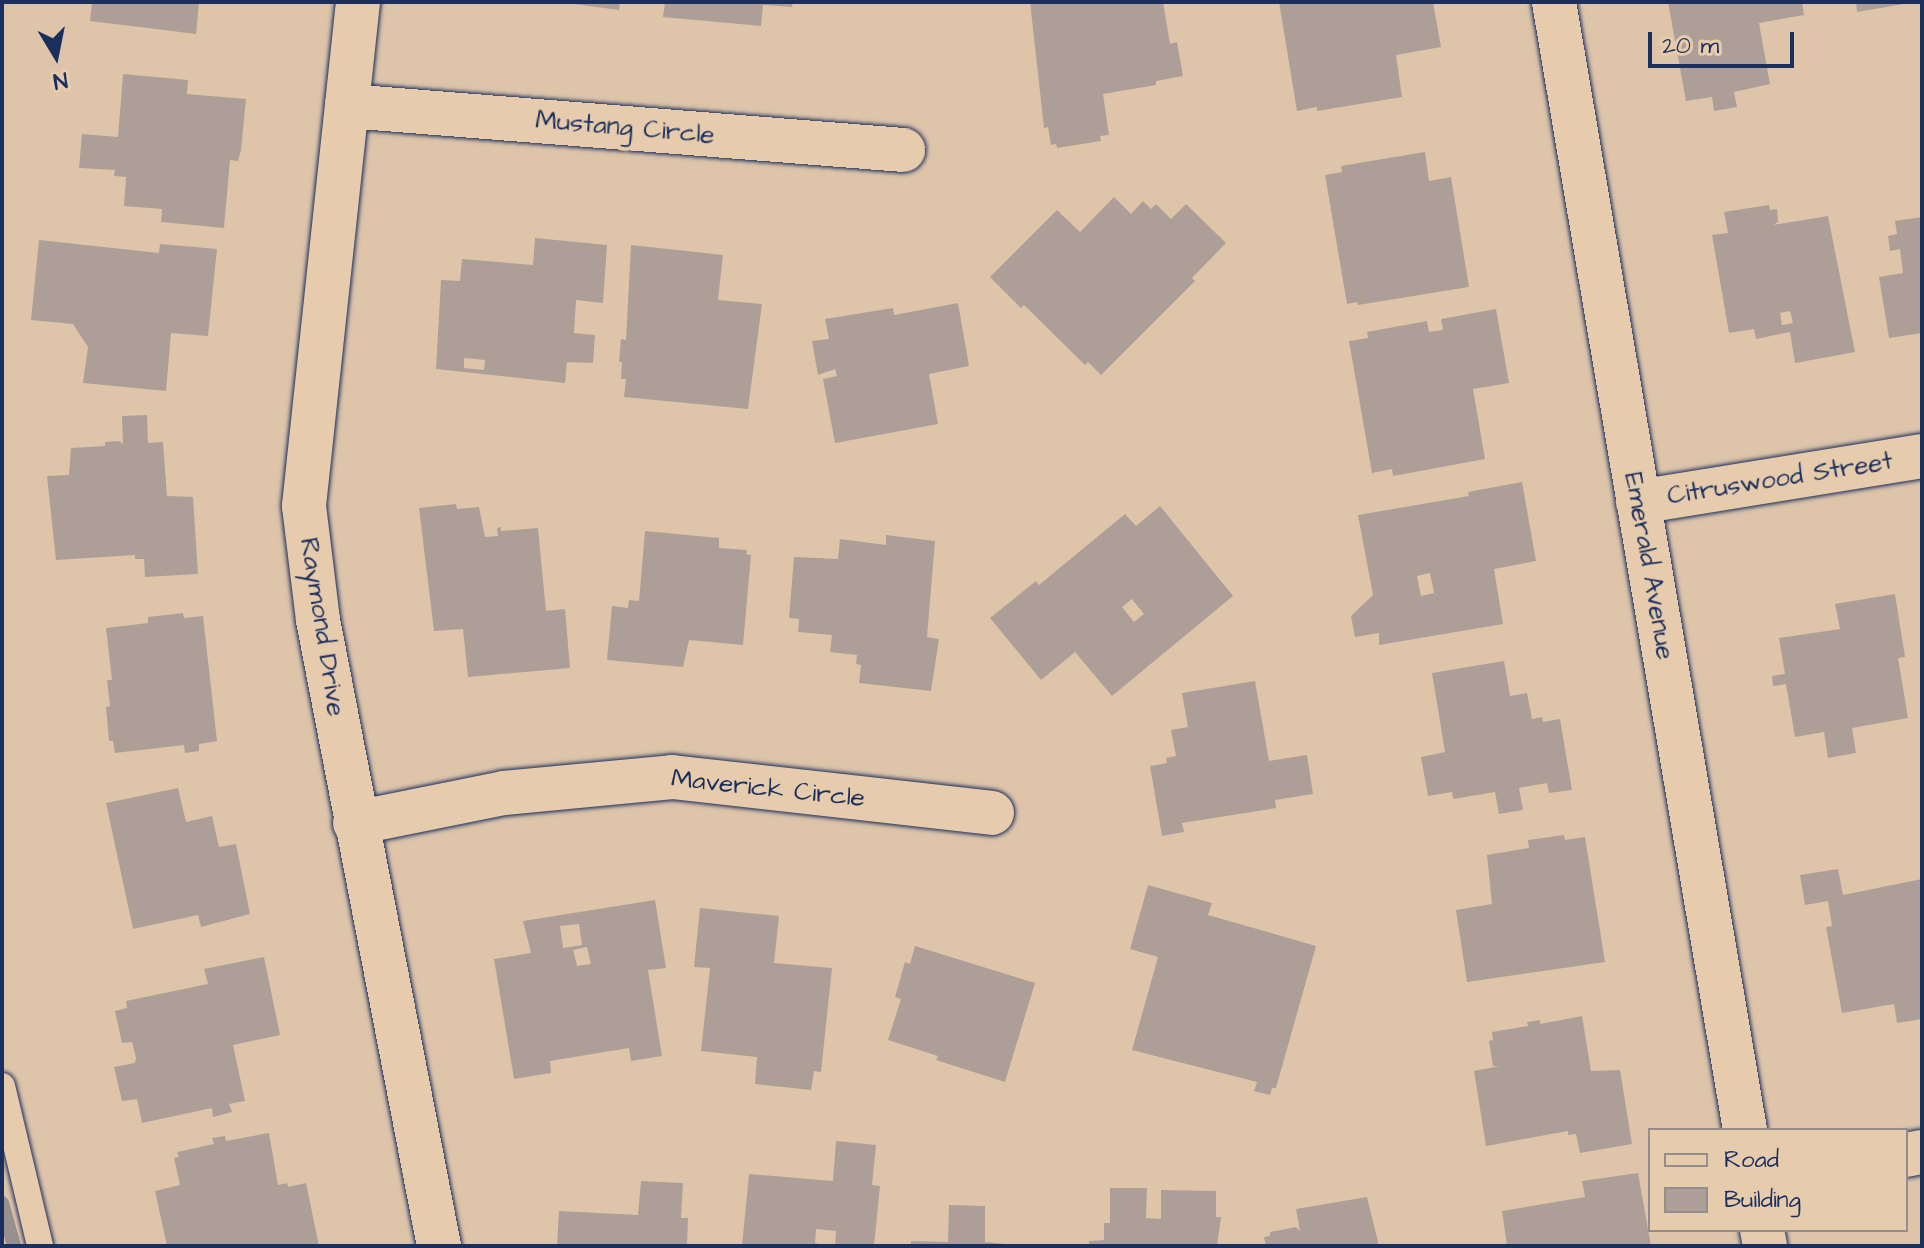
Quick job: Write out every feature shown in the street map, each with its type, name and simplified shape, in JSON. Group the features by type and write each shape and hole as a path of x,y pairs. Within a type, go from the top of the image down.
{"street":[{"name":"Raymond Drive","path":"358,2 304,506 318,620 355,823 439,1246"},
{"name":"Emerald Avenue","path":"1554,2 1745,1128"},
{"name":"Mustang Circle","path":"347,106 903,150"},
{"name":"Citruswood Street","path":"1638,502 1922,456"},
{"name":"Maverick Circle","path":"355,823 504,793 672,777 992,813"}],"lane":[{"path":"2,1086 40,1246"}],"building":[{"path":"92,2 199,2 196,34 90,21"},
{"path":"559,2 620,2 619,10"},
{"path":"665,2 793,2 792,7 763,5 761,26 663,17"},
{"path":"1030,2 1163,2 1170,44 1177,42 1183,76 1156,81 1156,85 1103,94 1109,135 1100,136 1101,141 1057,148 1056,144 1051,145 1048,127 1044,128"},
{"path":"1279,2 1433,2 1441,47 1396,55 1402,97 1317,111 1317,107 1297,111"},
{"path":"1668,2 1802,2 1804,15 1759,23 1770,84 1734,92 1737,107 1714,111 1712,97 1686,101"},
{"path":"1856,2 1904,2 1904,4 1857,12"},
{"path":"123,74 188,80 187,94 246,99 241,150 238,161 230,160 224,228 161,222 162,209 124,206 126,177 114,176 115,170 79,168 82,134 118,137"},
{"path":"1425,152 1429,181 1451,177 1469,287 1358,305 1357,302 1347,304 1325,175 1342,172 1341,166"},
{"path":"1114,197 1131,214 1143,201 1151,209 1156,204 1171,219 1186,204 1226,243 1192,278 1195,281 1101,375 1088,362 1085,365 1024,305 1021,308 990,277 1057,210 1080,232"},
{"path":"1769,205 1770,210 1777,209 1778,222 1773,225 1828,216 1855,352 1795,363 1790,332 1756,339 1754,329 1729,333 1712,235 1728,233 1724,212","holes":["1790,311 1793,323 1782,325 1780,313"]},
{"path":"1922,217 1922,333 1889,338 1879,277 1903,273 1900,249 1890,251 1888,236 1897,234 1895,221"},
{"path":"535,238 607,245 603,303 576,300 574,333 595,335 593,363 567,362 565,383 436,369 441,280 460,281 462,259 533,265","holes":["464,358 485,360 484,370 464,368"]},
{"path":"39,240 159,253 160,244 217,249 208,336 171,333 166,391 83,383 88,347 73,324 31,320"},
{"path":"631,245 723,255 718,300 762,304 748,409 624,397 626,379 621,379 622,362 619,362 621,339 626,340"},
{"path":"958,303 969,366 929,374 938,424 835,443 823,379 837,376 835,369 818,375 812,341 829,339 825,319 893,308 894,315"},
{"path":"1496,309 1509,383 1473,389 1485,459 1393,476 1392,469 1372,473 1349,341 1368,338 1367,332 1427,321 1429,332 1443,330 1441,319"},
{"path":"147,415 148,443 163,442 167,496 193,497 198,574 145,577 144,559 135,559 135,555 56,560 47,476 69,475 71,448 105,446 105,442 119,441 123,444 122,416"},
{"path":"1522,482 1536,561 1494,569 1503,624 1379,645 1379,633 1355,637 1351,616 1373,595 1358,515 1469,496 1468,492","holes":["1430,573 1434,593 1421,596 1417,576"]},
{"path":"456,504 457,509 479,507 485,537 498,536 497,528 501,527 501,531 538,528 546,611 565,609 570,668 468,677 463,629 434,631 419,508"},
{"path":"1160,506 1233,596 1112,696 1075,652 1041,680 990,618 1036,581 1039,585 1125,514 1136,526","holes":["1132,599 1144,614 1134,622 1122,607"]},
{"path":"645,531 719,538 719,548 747,550 746,554 751,555 743,645 689,640 683,667 607,660 612,606 628,608 629,600 639,601"},
{"path":"886,535 935,541 927,637 939,639 931,691 859,683 861,665 856,664 857,655 830,652 832,635 798,632 799,619 789,618 794,557 838,559 840,539 886,545"},
{"path":"1895,594 1905,657 1898,658 1908,718 1852,728 1856,753 1828,758 1824,732 1795,737 1786,684 1773,686 1772,676 1785,674 1779,638 1840,629 1835,604"},
{"path":"183,613 184,618 203,616 217,741 199,744 199,751 185,753 184,745 115,753 113,741 109,741 106,707 110,706 107,680 112,680 106,628 148,623 148,617"},
{"path":"1504,661 1510,696 1527,693 1532,719 1542,717 1543,722 1560,719 1572,790 1549,793 1547,783 1519,788 1523,810 1499,814 1495,792 1453,799 1452,792 1428,796 1421,757 1445,752 1432,673"},
{"path":"1255,681 1269,761 1307,755 1313,794 1275,800 1276,808 1182,823 1184,832 1162,836 1150,766 1167,763 1166,758 1176,756 1171,730 1188,727 1182,693"},
{"path":"178,788 186,822 212,816 219,847 236,844 250,914 201,927 198,915 133,929 106,803"},
{"path":"1564,835 1565,840 1585,837 1605,962 1467,982 1456,910 1492,904 1487,855 1529,848 1528,840"},
{"path":"1838,869 1843,895 1922,879 1922,1019 1897,1023 1894,1004 1842,1013 1826,927 1832,926 1828,901 1805,905 1800,875"},
{"path":"1148,885 1212,903 1208,915 1316,946 1276,1088 1272,1088 1270,1095 1254,1091 1257,1082 1132,1050 1158,957 1130,949"},
{"path":"655,900 666,968 648,970 662,1056 631,1061 629,1048 550,1061 551,1073 514,1079 494,959 531,953 523,921","holes":["579,924 582,945 563,948 560,926","587,947 591,964 577,966 573,950"]},
{"path":"700,908 779,916 774,963 832,968 821,1072 814,1071 811,1090 755,1084 757,1057 701,1051 710,968 694,967"},
{"path":"915,946 1035,983 1005,1082 936,1060 938,1056 888,1040 901,999 895,997 905,962 910,964"},
{"path":"264,957 280,1035 233,1045 245,1101 229,1104 232,1112 213,1117 212,1108 142,1123 137,1099 122,1101 114,1067 135,1063 136,1058 132,1042 122,1043 115,1011 127,1008 126,1001 208,984 204,969"},
{"path":"1582,1016 1591,1071 1620,1070 1632,1144 1580,1153 1576,1134 1568,1135 1568,1131 1486,1146 1474,1071 1499,1066 1493,1066 1489,1041 1493,1040 1492,1032 1528,1026 1527,1022 1540,1020 1540,1024"},
{"path":"269,1133 278,1185 287,1183 288,1187 306,1183 319,1246 167,1246 155,1191 180,1185 174,1158 179,1157 177,1152 214,1144 212,1138 225,1136 226,1141"},
{"path":"836,1141 876,1145 872,1185 880,1186 874,1246 835,1246 836,1231 816,1229 815,1243 826,1246 742,1246 749,1174 833,1181"},
{"path":"1638,1173 1651,1246 1507,1246 1502,1211 1585,1197 1582,1181"},
{"path":"641,1181 683,1183 681,1218 688,1218 687,1246 557,1246 559,1211 638,1215"},
{"path":"1110,1188 1147,1188 1146,1218 1161,1219 1161,1190 1216,1191 1216,1217 1221,1217 1217,1246 1089,1246 1089,1241 1104,1240 1104,1223 1110,1223"},
{"path":"1367,1197 1379,1246 1266,1246 1264,1237 1270,1236 1270,1232 1296,1227 1300,1231 1296,1209"},
{"path":"949,1205 985,1206 985,1242 1026,1246 911,1246 911,1241 948,1242"}],"waterway":[{"path":"2,1203 14,1246"}]}
